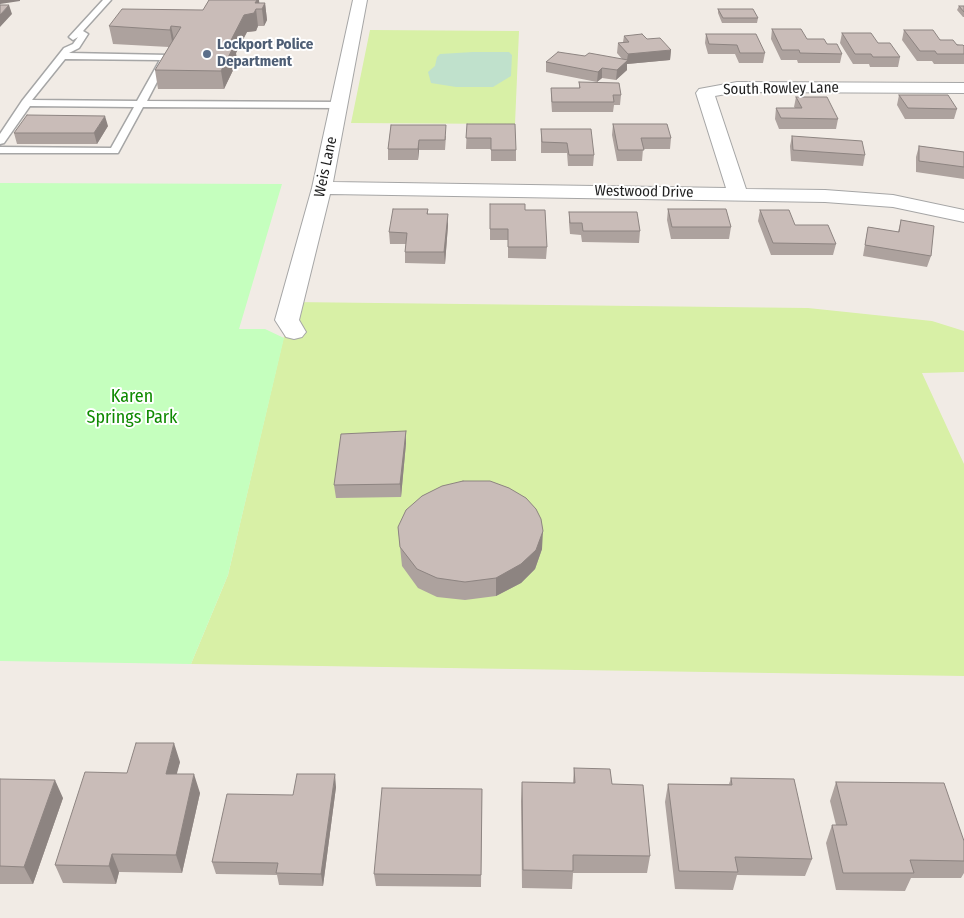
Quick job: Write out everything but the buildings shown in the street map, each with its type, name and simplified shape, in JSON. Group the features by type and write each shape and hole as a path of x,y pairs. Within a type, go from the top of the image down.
{"street":[{"name":"Weis Lane","path":"294,332 287,320 322,188 360,0"},
{"name":"South Rowley Lane","path":"737,194 704,93 737,88 964,88"},
{"name":"Westwood Drive","path":"322,188 824,196 893,201 964,216"}],"lane":[{"path":"0,141 27,103 25,103 64,53 76,46 84,34 79,32 107,0"},
{"path":"0,150 114,151 166,57 64,53"},
{"path":"27,103 339,104"}],"green space":[{"path":"370,30 519,31 515,124 351,123"},
{"path":"509,52 512,55 511,76 493,87 456,87 431,83 428,72 435,66 437,57 440,54"},
{"name":"Karen Springs Park","path":"0,183 282,184 239,329 265,329 284,338 228,575 191,664 0,661"},
{"path":"292,302 808,308 932,321 964,331 964,372 922,373 964,464 964,676 191,664 228,575"}],"place":[{"name":"Lockport Police Department","path":"207,54"}]}
